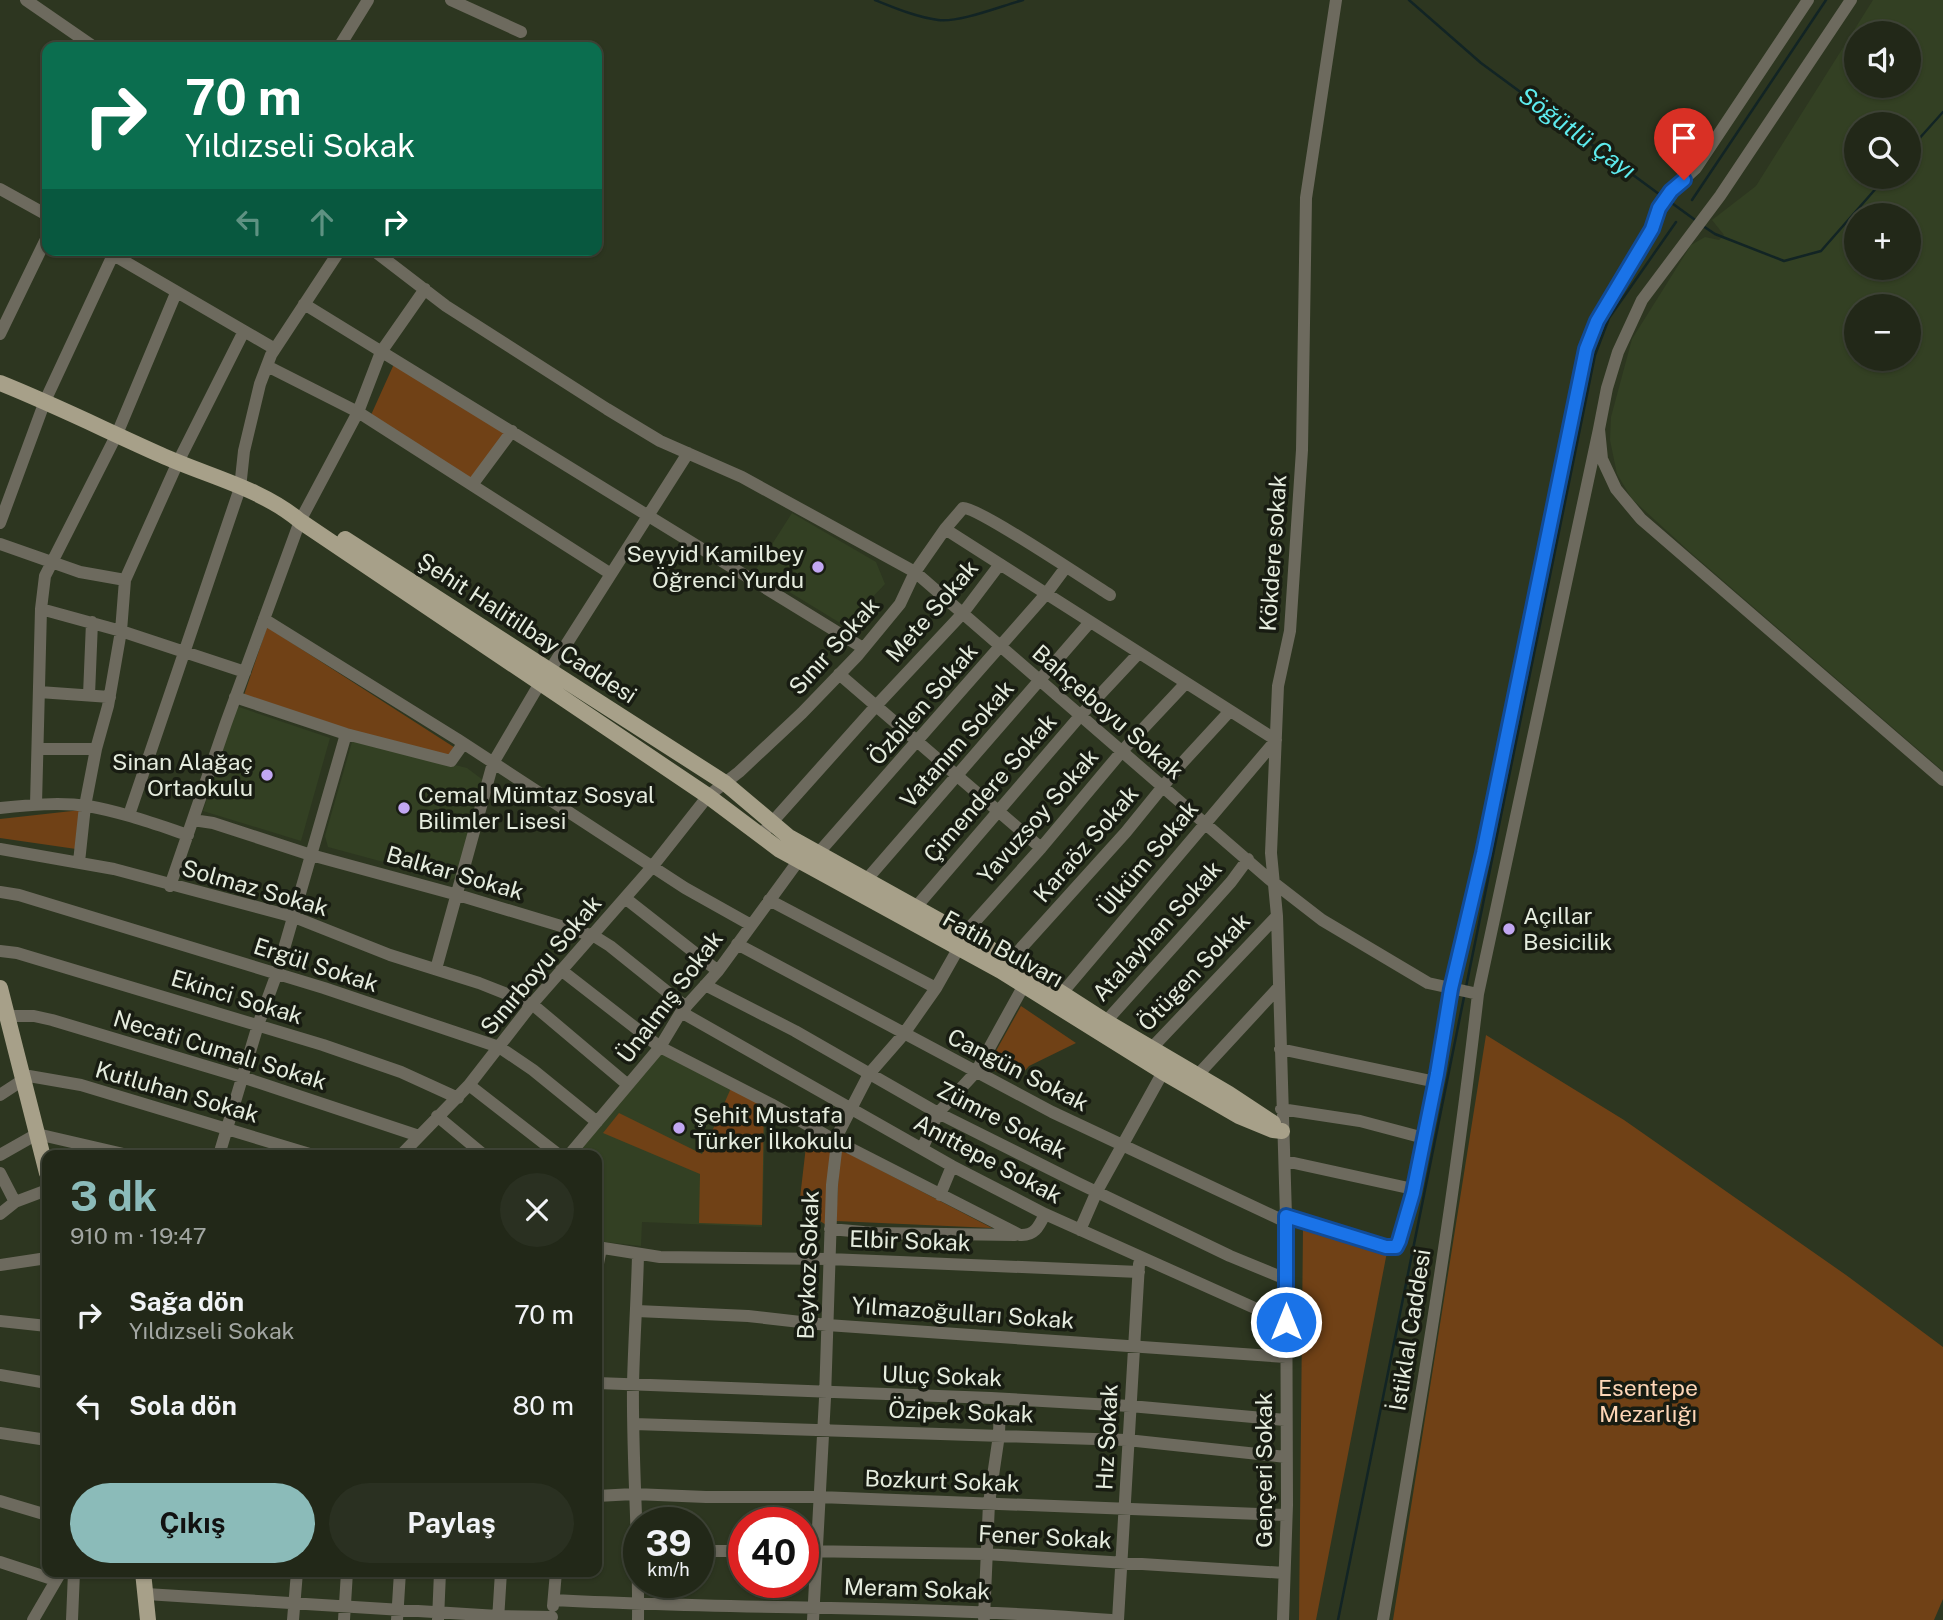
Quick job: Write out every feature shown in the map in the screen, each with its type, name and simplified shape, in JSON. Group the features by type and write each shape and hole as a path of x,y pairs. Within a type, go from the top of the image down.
{"main road":[{"name":"Şehit Halitilbay Caddesi","path":"0,383 283,506 300,521 545,676 725,783 766,828"},
{"name":"Şehit Halitilbay Caddesi","path":"545,676 708,796"},
{"path":"708,796 766,828 789,837 808,859 1005,966 1192,1081 1260,1114 1282,1131"},
{"name":"Fatih Bulvarı","path":"1005,966 1024,985 1058,998"},
{"path":"0,988 5,1025 26,1078 42,1154"},
{"path":"1147,1053 1163,1072 1192,1081"},
{"path":"143,1577 148,1620"}],"street":[{"path":"26,0 87,42"},
{"path":"342,42 369,0"},
{"path":"451,0 521,32"},
{"name":"Kökdere sokak","path":"1281,1110 1277,916 1271,853 1278,686 1290,631 1302,450 1306,198 1336,0"},
{"path":"1285,1161 1413,1189 1586,349 1597,321 1652,229 1659,208 1671,191 1696,168 1808,0"},
{"name":"İstiklal Caddesi","path":"1383,1620 1424,1378 1468,1086 1476,994 1607,388 1618,352 1642,300 1720,196 1851,0"},
{"path":"0,189 42,212"},
{"path":"0,334 42,247"},
{"path":"0,523 45,401 108,256"},
{"path":"114,256 275,349"},
{"path":"129,815 240,488 244,451 260,384 275,349 336,256"},
{"name":"Bahçeboyu Sokak","path":"381,256 446,306 544,371 660,440 742,477 915,572 1039,682 1322,920 1428,983 1476,994"},
{"path":"170,886 235,697 300,521 358,412 381,352 425,289"},
{"path":"36,804 41,609 45,576 117,434 176,293"},
{"path":"304,304 863,648"},
{"path":"79,862 85,806 110,697 121,631 125,580 178,462 244,331"},
{"path":"267,366 358,412 611,574"},
{"path":"1599,429 1602,459 1616,489 1641,519 1943,780"},
{"path":"472,485 512,431"},
{"path":"436,970 494,763 545,676 688,453"},
{"name":"Sınır Sokak","path":"708,796 802,713 863,648 900,604 915,572 963,508 969,508 1066,567"},
{"path":"945,529 1000,564"},
{"path":"0,544 80,572 125,580"},
{"name":"Mete Sokak","path":"766,828 963,613 1000,564 1276,740"},
{"path":"1066,567 1110,595"},
{"name":"Özbilen Sokak","path":"808,859 1000,647 1066,567"},
{"path":"41,609 92,622 244,672"},
{"path":"264,619 494,763 685,888 751,925"},
{"path":"89,695 92,622"},
{"name":"Vatanım Sokak","path":"861,886 1090,622"},
{"name":"Çimendere Sokak","path":"910,914 1080,716 1138,654"},
{"path":"839,674 956,778 1041,848"},
{"name":"Yavuzsoy Sokak","path":"961,942 971,926 1123,750 1185,684"},
{"path":"39,692 110,697"},
{"path":"235,697 346,734 451,761 463,744"},
{"name":"Karaöz Sokak","path":"1005,966 1229,712"},
{"path":"220,1150 294,917 346,734"},
{"name":"Ülküm Sokak","path":"1058,998 1276,740"},
{"path":"38,749 96,749"},
{"name":"Sınırboyu Sokak","path":"407,1150 470,1085 532,1004 594,936 708,796"},
{"path":"0,807 36,804 85,806 129,815 188,835"},
{"name":"Balkar Sokak","path":"193,820 214,823 311,855 594,936 610,946 683,1009"},
{"name":"Solmaz Sokak","path":"0,849 79,862 294,917 390,955 532,1004"},
{"name":"Ünalmış Sokak","path":"573,1150 660,1047 683,1009 718,971 769,900 808,859"},
{"name":"Atalayhan Sokak","path":"1101,1026 1231,882 1248,859"},
{"name":"Ergül Sokak","path":"0,892 19,895 277,973 499,1047 533,1070 597,1122"},
{"path":"625,898 718,971"},
{"path":"769,900 936,988"},
{"name":"Ötügen Sokak","path":"1147,1053 1277,916"},
{"name":"Beykoz Sokak","path":"817,1507 836,1141 849,1108 869,1074 903,1035 936,988 961,942"},
{"name":"Cangün Sokak","path":"737,944 903,1035 1122,1147 1286,1219 1386,1247 1396,1247 1413,1189"},
{"name":"Ekinci Sokak","path":"0,951 17,953 258,1025 401,1072 458,1098"},
{"path":"561,970 660,1047 1020,1235"},
{"name":"Zümre Sokak","path":"705,985 795,1031 938,1113 1230,1256 1286,1279"},
{"path":"922,1149 938,1113 976,1072 1024,985"},
{"path":"1192,1081 1278,988"},
{"path":"532,1004 628,1085"},
{"name":"Anıttepe Sokak","path":"683,1009 952,1166 1045,1214 1286,1322"},
{"name":"Necati Cumalı Sokak","path":"5,1025 34,1016 52,1020 242,1077 419,1136"},
{"path":"1280,1049 1436,1082"},
{"path":"1080,1230 1097,1191 1163,1072"},
{"path":"0,1095 26,1078"},
{"name":"Kutluhan Sokak","path":"26,1078 81,1085 297,1150"},
{"path":"470,1085 553,1150"},
{"path":"1281,1110 1360,1121 1424,1138"},
{"name":"Gençeri Sokak","path":"1281,1110 1286,1219 1286,1516 1283,1620"},
{"path":"437,1116 478,1150"},
{"path":"0,1155 37,1134 106,1150"},
{"path":"940,1195 952,1166"},
{"path":"0,1173 15,1202"},
{"path":"0,1214 15,1202 42,1192"},
{"path":"830,1229 874,1233 1029,1236 1034,1233 1045,1214"},
{"name":"Elbir Sokak","path":"602,1249 638,1255 829,1259 1139,1272"},
{"path":"635,1507 633,1383 638,1255"},
{"name":"Hız Sokak","path":"1118,1620 1140,1257"},
{"path":"0,1265 42,1259"},
{"name":"Yılmazoğulları Sokak","path":"637,1311 748,1316 827,1325 1286,1357"},
{"path":"0,1321 42,1325"},
{"path":"0,1369 0,1375 42,1382"},
{"name":"Uluç Sokak","path":"602,1383 1130,1406 1285,1420"},
{"path":"984,1616 985,1555 999,1434 1000,1399"},
{"name":"Özipek Sokak","path":"634,1424 1127,1440 1286,1457"},
{"path":"0,1433 42,1439"},
{"name":"Bozkurt Sokak","path":"602,1496 819,1497 1286,1516"},
{"path":"0,1501 42,1514"},
{"name":"Fener Sokak","path":"819,1551 985,1555 1284,1573"},
{"path":"0,1562 42,1572"},
{"path":"33,1620 57,1577"},
{"path":"72,1620 74,1577"},
{"path":"293,1620 297,1577"},
{"path":"344,1613 347,1577"},
{"path":"398,1614 400,1577"},
{"path":"438,1615 440,1577"},
{"path":"498,1618 501,1577"},
{"path":"145,1594 296,1603 344,1613 552,1618 556,1577"},
{"path":"638,1598 638,1620"},
{"name":"Meram Sokak","path":"554,1600 813,1613 1111,1620"}],"shaded area":[{"path":"1873,0 1943,0 1943,771 1690,552 1632,499 1617,474 1610,440 1611,417 1632,339 1691,245 1705,237 1719,240 1724,235 1712,220 1756,186 1844,46 1844,98 1921,98 1921,21 1860,21"},
{"name":"Seyyid Kamilbey Öğrenci Yurdu","path":"792,513 876,562 885,584 845,626 755,571"},
{"name":"Sinan Alağaç Ortaokulu","path":"236,706 330,738 301,841 203,811"},
{"name":"Cemal Mümtaz Sosyal Bilimler Lisesi","path":"356,740 467,768 483,780 456,877 450,880 328,847 325,836 352,742"},
{"name":"Şehit Mustafa Türker İlkokulu","path":"660,1047 766,1102 762,1227 642,1222 641,1246 602,1242 602,1150 576,1150"}],"green space":[{"path":"394,364 507,433 473,480 371,415"},
{"path":"267,627 460,751 452,762 243,698"},
{"path":"81,810 76,849 0,838 0,819"},
{"path":"1021,1006 1076,1043 1029,1066 1016,1081 987,1067"},
{"name":"Esentepe Mezarlığı","path":"1486,1035 1624,1120 1846,1275 1943,1347 1943,1599 1934,1620 1393,1620"},
{"path":"731,1088 764,1104 762,1225 699,1223 700,1174 603,1133 619,1113 702,1154"},
{"path":"808,1129 836,1145 826,1225 807,1212 800,1198"},
{"path":"840,1149 992,1228 836,1221"},
{"path":"1303,1228 1387,1252 1316,1620 1299,1620"}],"waterway":[{"name":"Söğütlü Çayı","path":"875,0 938,20 968,17 1023,0"},
{"name":"Söğütlü Çayı","path":"1409,0 1481,63 1663,197"},
{"path":"1692,200 1826,0"},
{"name":"Söğütlü Çayı","path":"1921,137 1943,112"},
{"name":"Söğütlü Çayı","path":"1703,226 1715,234 1784,261 1821,251 1875,189"},
{"name":"Söğütlü Çayı","path":"1669,201 1698,222"},
{"path":"1466,987 1595,355 1609,318 1676,222"},
{"path":"1338,1620 1464,997"}],"place":[{"name":"Seyyid Kamilbey Öğrenci Yurdu","path":"818,567"},
{"name":"Sinan Alağaç Ortaokulu","path":"267,775"},
{"name":"Cemal Mümtaz Sosyal Bilimler Lisesi","path":"404,808"},
{"name":"Açıllar Besicilik","path":"1509,929"},
{"name":"Şehit Mustafa Türker İlkokulu","path":"679,1128"}],"route":[{"path":"1286,1322 1286,1216 1386,1247 1396,1247 1399,1241 1413,1193 1451,989 1483,853 1586,349 1597,321 1652,229 1659,208 1671,191 1684,180"}]}
